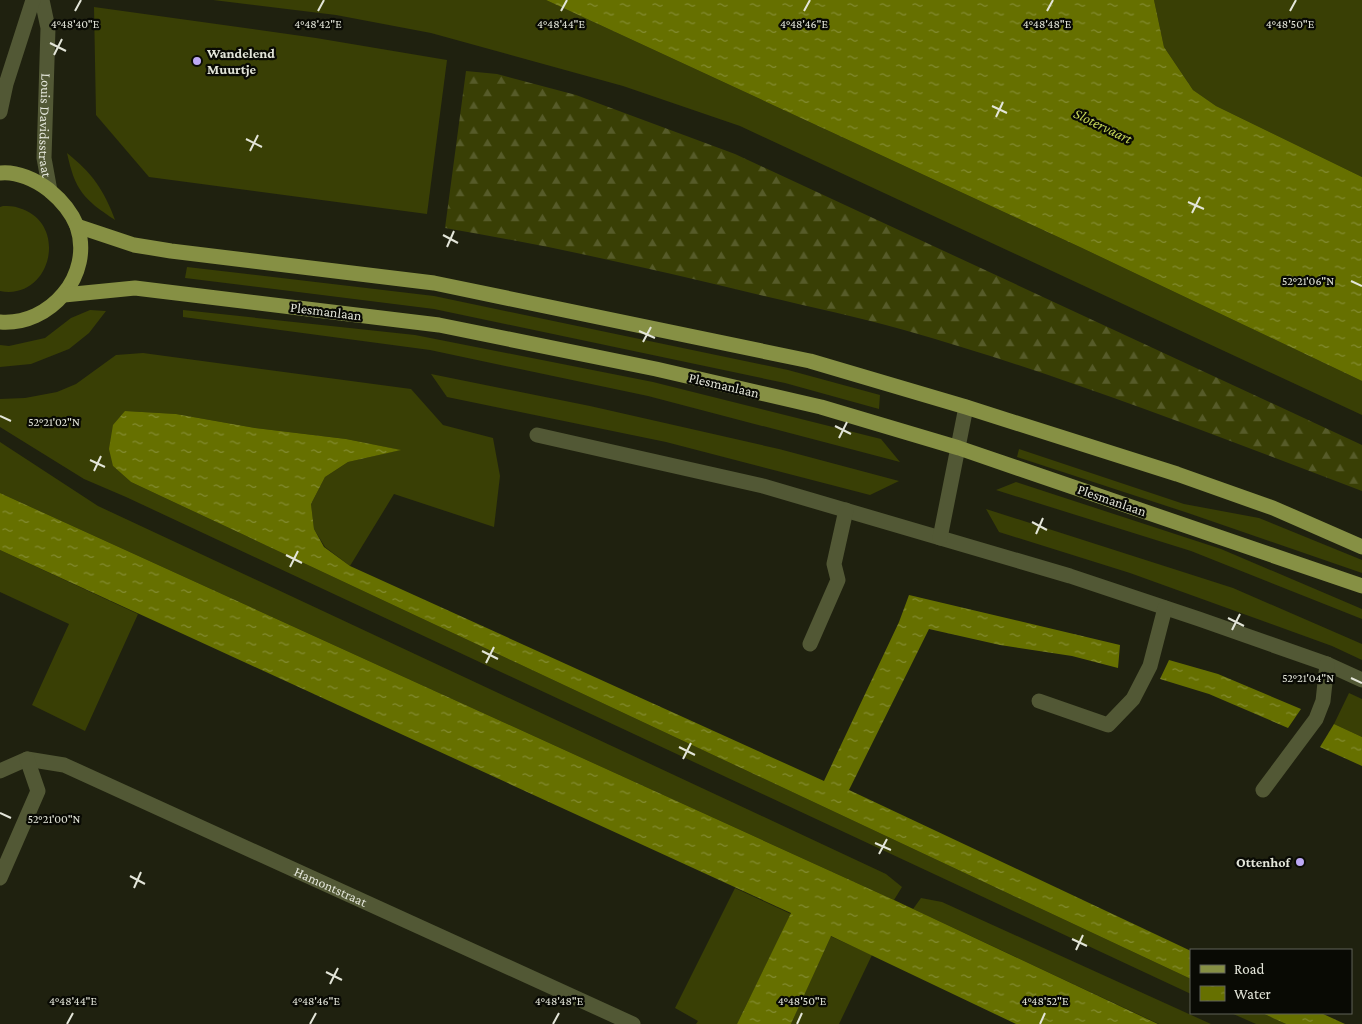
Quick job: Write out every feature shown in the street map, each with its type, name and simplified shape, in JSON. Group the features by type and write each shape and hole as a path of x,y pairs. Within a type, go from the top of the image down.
{"main road":[{"path":"0,173 20,175 40,182 62,200 77,226 80,250 76,274 64,295 47,311 26,319 0,322"},
{"path":"77,226 134,245 434,284 810,361 966,407 1176,474 1273,508 1362,547"},
{"name":"Plesmanlaan","path":"64,295 135,288 439,325 656,369 821,408 959,448 1362,586"}],"street":[{"path":"0,112 6,84 33,0"},
{"name":"Louis Davidsstraat","path":"42,0 48,28 44,158 50,191"},
{"path":"940,538 966,407"},
{"path":"537,434 763,486 1070,576 1326,664 1362,680"},
{"path":"810,644 838,580 834,564 846,510"},
{"path":"1039,701 1108,726 1132,699 1150,666 1166,608"},
{"path":"1263,790 1316,719 1323,701 1326,664"},
{"path":"0,771 27,759 38,791 0,878"},
{"name":"Hamontstraat","path":"27,759 64,765 632,1024"}],"green space":[{"path":"213,0 546,0 1082,248 1362,381 1362,415 740,126 623,86 431,33 336,15"},
{"path":"1154,0 1362,0 1362,177 1216,106 1193,90 1164,47"},
{"path":"94,7 316,38 447,60 427,214 149,177 96,115"},
{"path":"466,71 497,74 576,95 735,154 1362,445 1362,491 1078,385 904,330 852,316 645,268 445,228"},
{"path":"67,153 84,168 102,191 115,220 95,206 82,192 73,176"},
{"path":"0,207 17,207 35,216 45,229 49,243 48,259 42,273 32,284 18,291 0,291"},
{"path":"187,267 434,296 788,370 880,395 879,409 785,383 434,309 185,278"},
{"path":"90,310 106,311 89,333 69,349 31,364 0,367 0,345 9,346 45,338 71,318"},
{"path":"183,310 415,335 653,382 881,439 900,462 648,396 430,350 183,317"},
{"path":"143,353 411,389 443,425 493,438 500,476 494,527 394,494 350,566 325,547 314,529 311,504 325,477 348,462 400,450 346,439 255,428 176,414 125,411 113,466 131,482 1190,979 1190,994 84,479 0,427 0,399 25,398 57,392 76,384 116,355"},
{"path":"431,374 590,406 779,449 899,481 870,495 666,442 447,397"},
{"path":"0,442 98,506 886,874 902,887 894,900 0,493"},
{"path":"1019,449 1184,504 1259,518 1362,560 1362,573 1017,457"},
{"path":"1016,482 1221,549 1362,609 1362,619 1191,551 996,490"},
{"path":"986,509 1233,588 1362,644 1362,660 1332,646 1130,573 999,532"},
{"path":"0,550 138,614 85,731 32,705 69,624 0,592"},
{"path":"1349,693 1362,699 1362,737 1334,724"},
{"path":"735,888 791,914 737,1024 696,1024 698,1021 675,1008"},
{"path":"921,898 942,902 1211,1024 1159,1024 913,909"},
{"path":"830,936 872,955 839,1024 791,1024"},
{"path":"1233,1014 1264,1014 1286,1024 1256,1024"}],"water":[{"name":"Slotervaart","path":"546,0 1154,0 1164,47 1193,90 1216,106 1362,177 1362,381 1082,248"},
{"path":"125,411 176,414 255,428 346,439 401,450 348,462 325,477 311,504 314,529 324,547 350,566 824,781 899,622 909,595 1120,645 1118,668 1072,656 1000,645 929,629 849,790 1190,951 1190,979 131,482 113,466 109,449 113,425"},
{"path":"0,493 894,900 1158,1024 1016,1024 831,936 791,1024 737,1024 791,913 0,550"},
{"path":"1169,660 1218,674 1301,709 1288,728 1209,694 1160,679"},
{"path":"1334,724 1362,737 1362,766 1320,747"},
{"path":"1264,1014 1323,1014 1345,1024 1286,1024"}],"place":[{"name":"Wandelend Muurtje","path":"197,61"},
{"name":"Ottenhof","path":"1300,862"}]}
